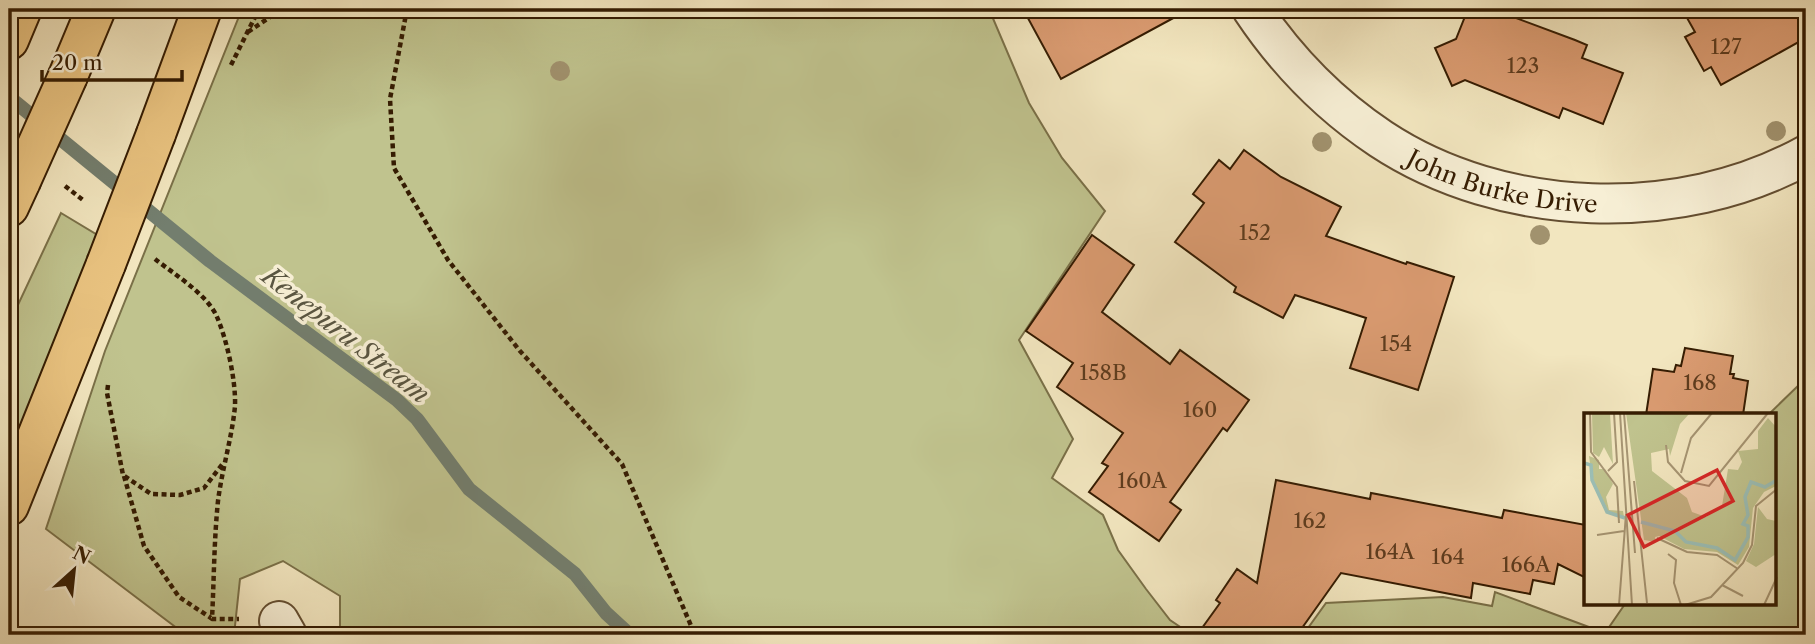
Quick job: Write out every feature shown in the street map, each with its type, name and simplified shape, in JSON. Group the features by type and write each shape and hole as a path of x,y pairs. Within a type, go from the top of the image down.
{"main road":[{"path":"15,194 96,9"},
{"path":"9,506 106,264 202,9"}],"street":[{"name":"John Burke Drive","path":"1252,9 1298,69 1346,113 1382,140 1422,162 1505,191 1556,201 1592,204 1678,198 1725,187 1806,155"}],"path":[{"path":"247,32 282,9"},
{"path":"407,9 390,99 394,168 448,260 520,351 622,464 695,635"},
{"path":"64,186 86,202"},
{"path":"151,255 195,290 217,317 234,383 235,406 218,501 212,619"},
{"path":"108,382 107,393 123,475 144,546 178,597 212,619 283,628"},
{"path":"123,475 151,494 180,495 204,488 225,461"}],"green space":[{"path":"242,9 989,9 1029,103 1062,158 1105,211 1019,340 1073,439 1052,478 1103,515 1118,550 1146,589 1170,620 1192,635 340,635 340,596 283,561 240,579 234,635 186,635 46,529 105,351"},
{"path":"61,213 104,239 9,451 9,324"},
{"path":"1806,378 1806,635 1303,635 1326,603 1443,597 1492,606 1495,592 1605,633 1624,606 1776,606 1776,413 1770,413"}],"building":[{"path":"1023,9 1190,9 1061,79"},
{"path":"1468,9 1492,9 1575,40 1587,45 1582,58 1623,73 1603,124 1563,108 1559,118 1465,80 1452,86 1435,48 1456,39"},
{"path":"1682,9 1806,9 1806,38 1721,85 1711,67 1704,71 1685,37 1695,32"},
{"path":"1244,150 1281,177 1341,207 1326,236 1406,264 1407,262 1454,277 1418,390 1350,368 1366,318 1295,295 1283,318 1234,292 1236,287 1175,242 1204,203 1193,194 1219,160 1230,169"},
{"path":"1092,235 1134,265 1102,312 1170,364 1180,350 1249,400 1227,431 1223,428 1170,502 1181,510 1159,541 1089,492 1108,466 1102,463 1123,433 1057,387 1073,363 1026,331"},
{"path":"1685,348 1733,356 1730,374 1734,374 1733,378 1748,381 1743,413 1646,413 1653,369 1674,372 1676,365 1681,366"},
{"path":"1276,480 1370,499 1371,493 1502,518 1504,510 1584,525 1584,577 1558,564 1554,584 1533,580 1530,594 1473,583 1471,598 1341,573 1297,635 1197,635 1220,603 1216,600 1237,569 1257,583"}],"waterway":[{"name":"Kenepuru Stream","path":"9,97 210,261 397,400 417,419 469,489 575,574 606,613 630,635"}]}
